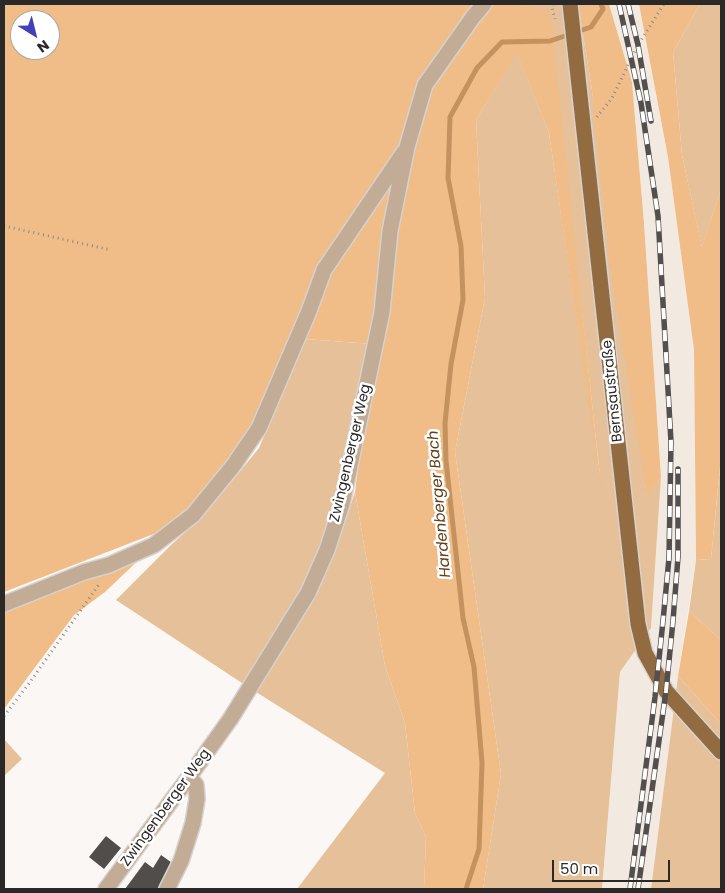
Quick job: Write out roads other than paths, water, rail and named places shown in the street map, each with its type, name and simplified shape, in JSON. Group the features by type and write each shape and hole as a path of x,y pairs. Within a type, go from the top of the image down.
{"main road":[{"name":"Bernsaustraße","path":"571,8 638,624 645,653 666,691 721,752"}],"lane":[{"name":"Zwingenberger Weg","path":"106,889 189,778 250,688 308,593 327,550 342,504 382,312 390,231 408,147 425,85 472,16 484,4"},
{"path":"4,604 84,572 109,565 154,544 193,515 233,466 259,428 309,311 324,270 408,147"},
{"path":"167,889 181,861 193,823 197,799 196,785 189,778"}],"waterway":[{"name":"Hardenberger Bach","path":"466,889 479,849 482,763 474,667 463,618 446,461 445,423 451,364 463,300 461,246 448,178 450,117 477,68 502,42 550,41 591,27 603,9 601,4"}],"railway":[{"path":"619,4 641,103 658,216 671,442 669,558 655,697 630,889"},
{"path":"628,4 638,45 651,121"},
{"path":"638,889 666,691 673,621 678,557 678,469"}]}
